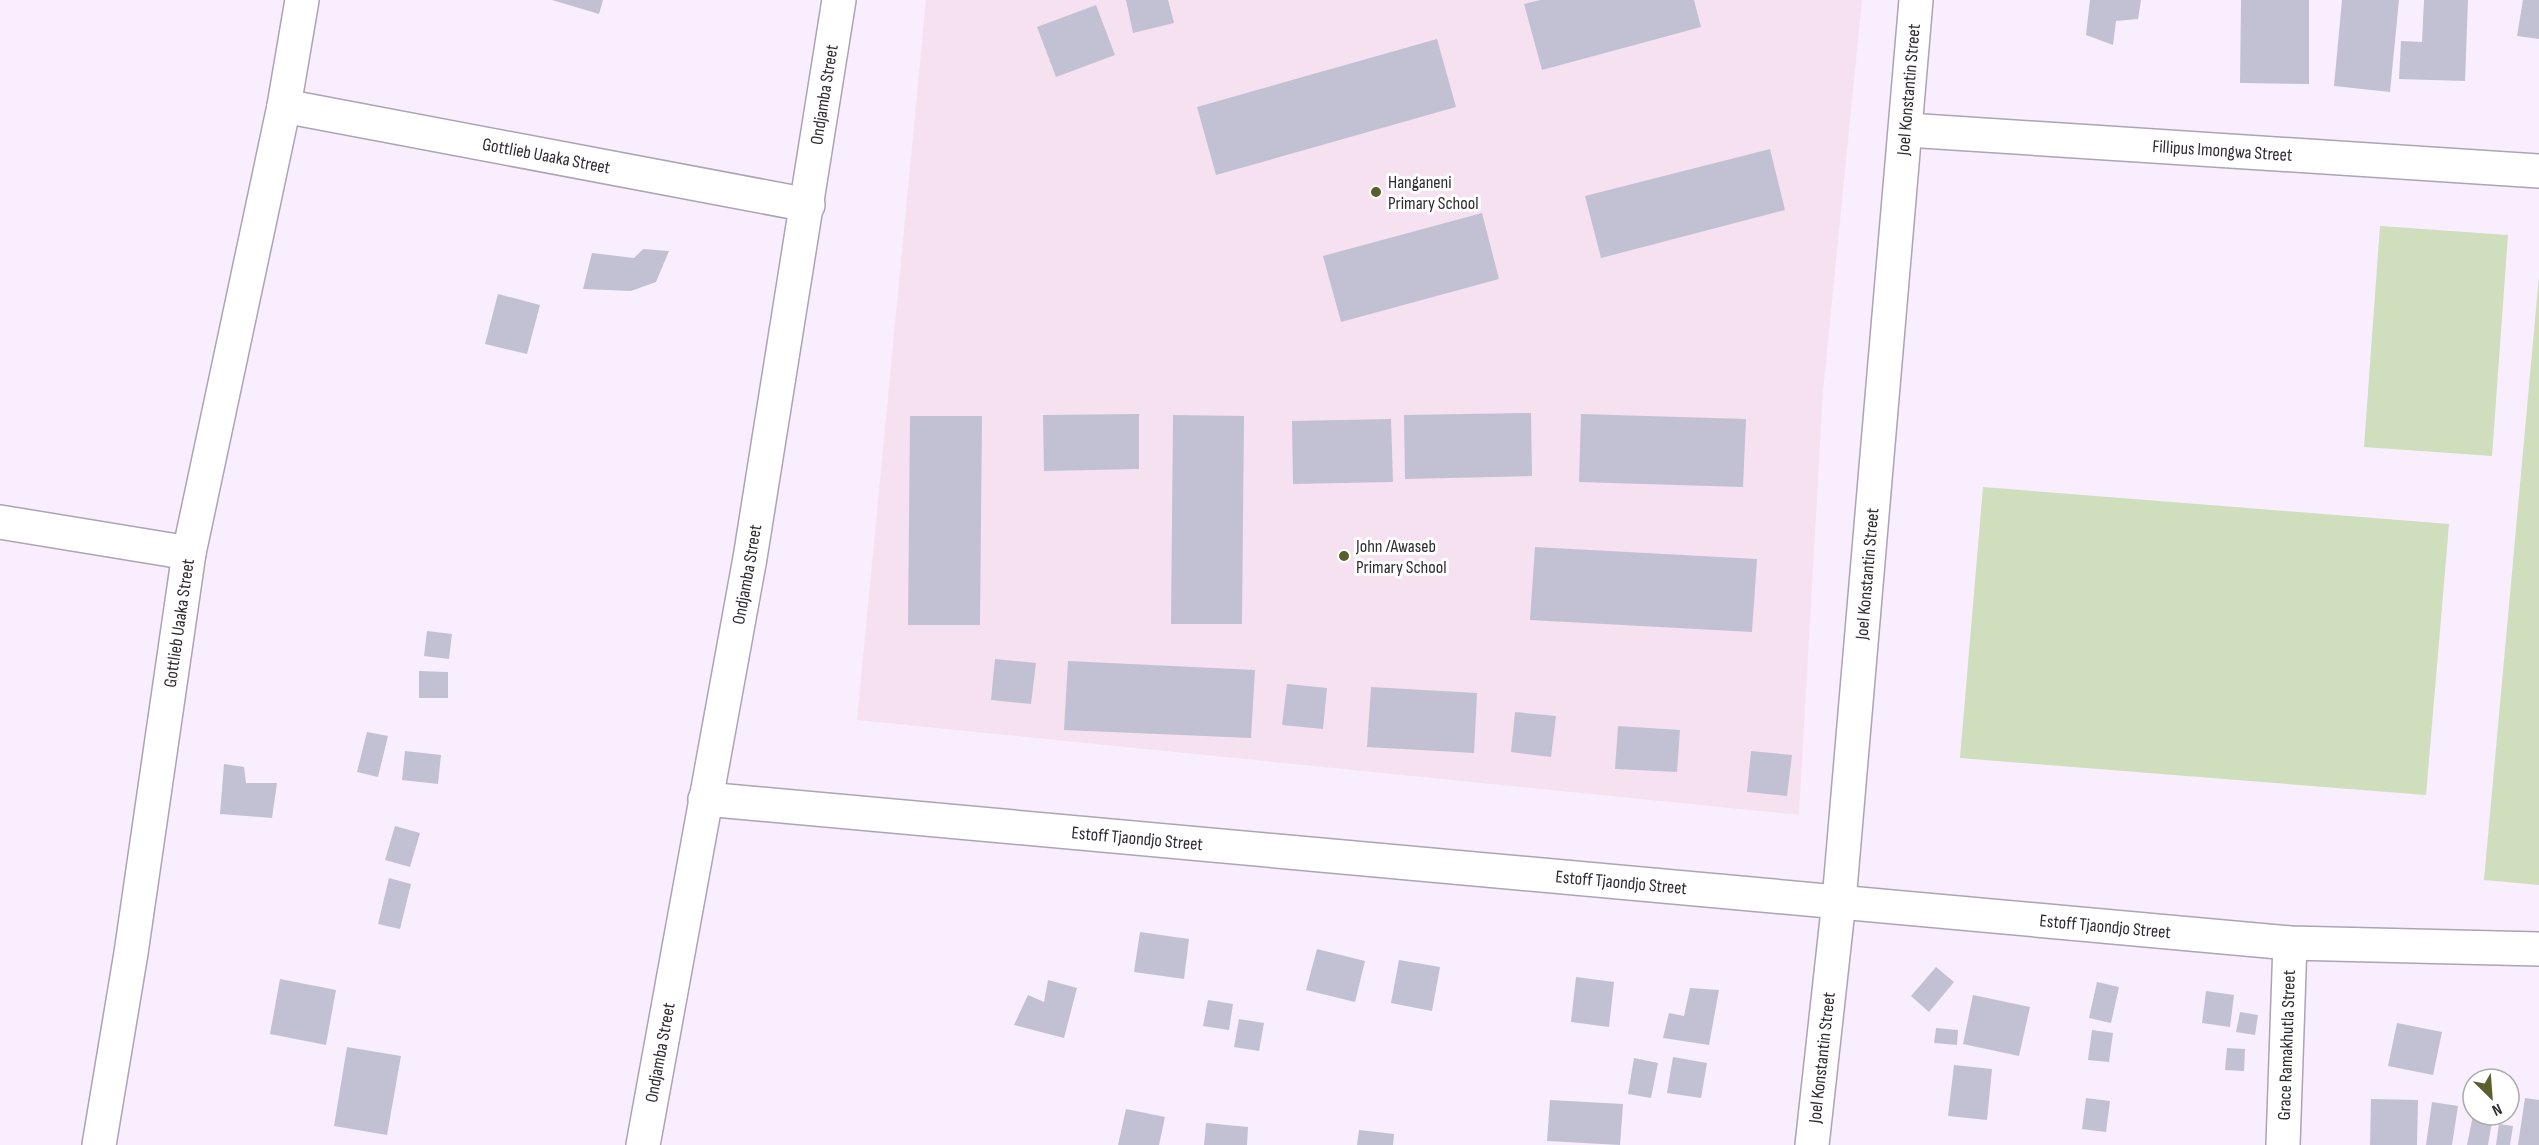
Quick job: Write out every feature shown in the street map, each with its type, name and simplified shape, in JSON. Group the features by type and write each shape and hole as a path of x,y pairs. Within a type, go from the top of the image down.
{"street":[{"name":"Gottlieb Uaaka Street","path":"99,1145 133,942 189,553 285,106 302,0"},
{"name":"Ondjamba Street","path":"643,1145 750,558 840,0"},
{"name":"Joel Konstantin Street","path":"1812,1145 1839,901 1907,130 1916,0"},
{"name":"Gottlieb Uaaka Street","path":"285,106 808,205"},
{"name":"Fillipus Imongwa Street","path":"1907,130 2539,171"},
{"path":"0,522 189,553"},
{"name":"Estoff Tjaondjo Street","path":"705,799 2290,943 2539,950"},
{"name":"Grace Ramakhutla Street","path":"2283,1145 2290,943"}],"shaded area":[{"path":"926,0 1862,0 1823,392 1799,815 857,720"}],"green space":[{"path":"2380,226 2508,235 2492,456 2364,447"},
{"path":"2539,276 2539,885 2484,880"},
{"path":"1983,487 2449,524 2426,795 1960,758"}],"building":[{"path":"552,0 603,0 599,14"},
{"path":"1126,0 1168,0 1174,23 1133,33"},
{"path":"1540,0 1694,0 1701,27 1542,70 1524,4"},
{"path":"2090,0 2141,0 2138,19 2116,21 2113,45 2086,35"},
{"path":"2241,0 2309,0 2309,84 2240,83"},
{"path":"2342,0 2399,0 2390,92 2334,86"},
{"path":"2424,0 2468,0 2465,81 2399,79 2401,41 2422,42"},
{"path":"2523,0 2539,0 2539,39 2517,36"},
{"path":"1096,5 1115,55 1056,77 1037,27"},
{"path":"1437,39 1456,107 1216,175 1197,107"},
{"path":"1770,149 1785,210 1601,258 1585,196"},
{"path":"1482,213 1499,279 1341,322 1323,256"},
{"path":"643,249 669,251 656,282 631,291 583,289 592,253 634,258"},
{"path":"498,294 540,305 527,354 485,344"},
{"path":"1531,413 1532,476 1405,479 1404,415"},
{"path":"1139,414 1139,469 1044,471 1043,415"},
{"path":"1581,414 1746,419 1743,487 1579,482"},
{"path":"1173,415 1244,416 1242,624 1171,624"},
{"path":"910,416 982,416 980,625 908,625"},
{"path":"1391,419 1393,482 1293,484 1292,421"},
{"path":"1535,547 1757,559 1752,632 1530,620"},
{"path":"427,631 452,634 449,659 424,656"},
{"path":"995,659 1036,663 1031,704 991,700"},
{"path":"1068,661 1255,670 1251,738 1064,730"},
{"path":"419,671 448,672 448,698 419,698"},
{"path":"1287,684 1327,688 1323,729 1282,725"},
{"path":"1371,687 1477,693 1474,753 1367,747"},
{"path":"1515,712 1556,716 1551,757 1511,752"},
{"path":"1618,726 1680,730 1677,772 1615,769"},
{"path":"367,732 388,736 378,777 357,772"},
{"path":"405,751 441,755 438,784 402,780"},
{"path":"1751,751 1792,755 1787,796 1747,792"},
{"path":"224,764 244,767 246,783 277,783 272,818 220,814"},
{"path":"395,826 420,833 410,867 385,860"},
{"path":"389,878 411,884 400,929 378,924"},
{"path":"1140,932 1189,939 1184,979 1134,972"},
{"path":"1317,949 1365,961 1355,1002 1306,990"},
{"path":"1399,960 1440,967 1432,1011 1391,1003"},
{"path":"1936,967 1954,982 1929,1012 1911,996"},
{"path":"1576,977 1614,982 1609,1027 1571,1022"},
{"path":"280,979 336,990 326,1045 270,1034"},
{"path":"1048,980 1077,988 1064,1038 1014,1025 1028,995 1044,1002"},
{"path":"2097,982 2119,987 2111,1023 2089,1018"},
{"path":"1690,988 1719,990 1709,1045 1663,1038 1669,1013 1684,1016"},
{"path":"2206,991 2234,995 2230,1027 2202,1023"},
{"path":"1973,995 2030,1007 2019,1056 1963,1044"},
{"path":"1208,1000 1233,1004 1229,1030 1203,1026"},
{"path":"2240,1012 2258,1015 2255,1035 2236,1032"},
{"path":"1239,1019 1264,1023 1259,1051 1234,1047"},
{"path":"2397,1023 2442,1032 2433,1075 2388,1066"},
{"path":"1936,1028 1958,1030 1957,1045 1934,1043"},
{"path":"2092,1030 2113,1033 2109,1062 2088,1060"},
{"path":"347,1047 401,1056 387,1135 334,1126"},
{"path":"2227,1048 2245,1049 2244,1071 2225,1070"},
{"path":"1673,1057 1707,1063 1701,1098 1667,1093"},
{"path":"1634,1058 1658,1063 1651,1098 1628,1094"},
{"path":"1954,1065 1992,1069 1987,1120 1948,1116"},
{"path":"2086,1098 2110,1101 2106,1132 2082,1129"},
{"path":"2525,1098 2539,1100 2539,1145 2518,1145"},
{"path":"2371,1099 2418,1100 2417,1145 2370,1145"},
{"path":"1550,1100 1623,1104 1620,1145 1547,1141"},
{"path":"2432,1102 2458,1106 2452,1145 2426,1145"},
{"path":"1126,1109 1165,1117 1159,1145 1118,1145"},
{"path":"1206,1123 1248,1127 1247,1145 1204,1145"},
{"path":"2471,1127 2491,1127 2488,1145 2467,1145"},
{"path":"2499,1127 2513,1127 2510,1145 2496,1145"},
{"path":"1359,1130 1394,1134 1393,1145 1357,1145"}],"place":[{"name":"Hanganeni Primary School","path":"1376,192"},
{"name":"John /Awaseb Primary School","path":"1344,556"}]}
